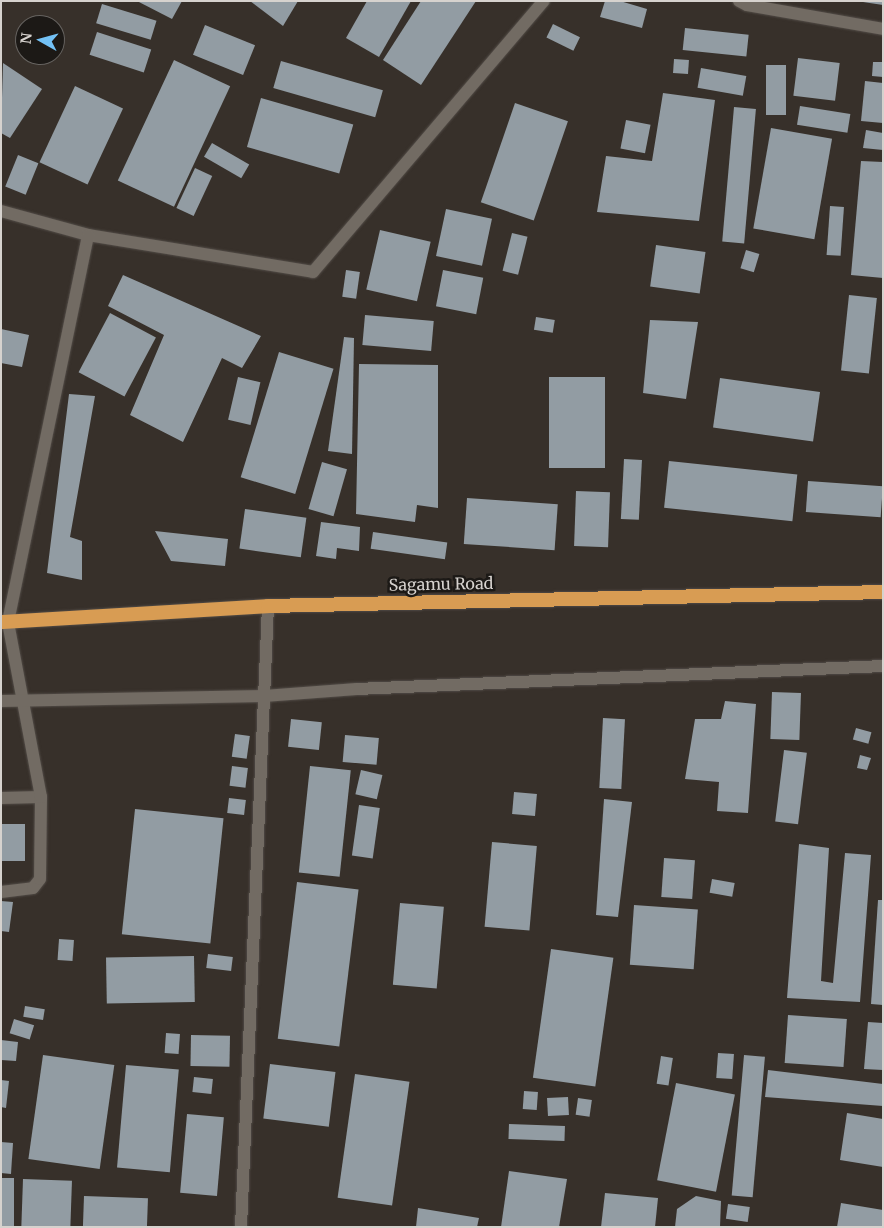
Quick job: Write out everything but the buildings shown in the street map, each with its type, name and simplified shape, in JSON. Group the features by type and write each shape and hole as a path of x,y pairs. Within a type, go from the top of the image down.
{"highway":[{"name":"Sagamu Road","path":"4,622 268,606 883,592"}],"street":[{"path":"1,211 88,235 313,272 544,1"},
{"path":"739,1 747,5 883,29"},
{"path":"1,892 33,888 40,879 41,797 23,700 4,622 88,235"},
{"path":"241,1227 268,606"},
{"path":"1,701 264,696 367,689 883,666"},
{"path":"1,798 41,797"}]}
